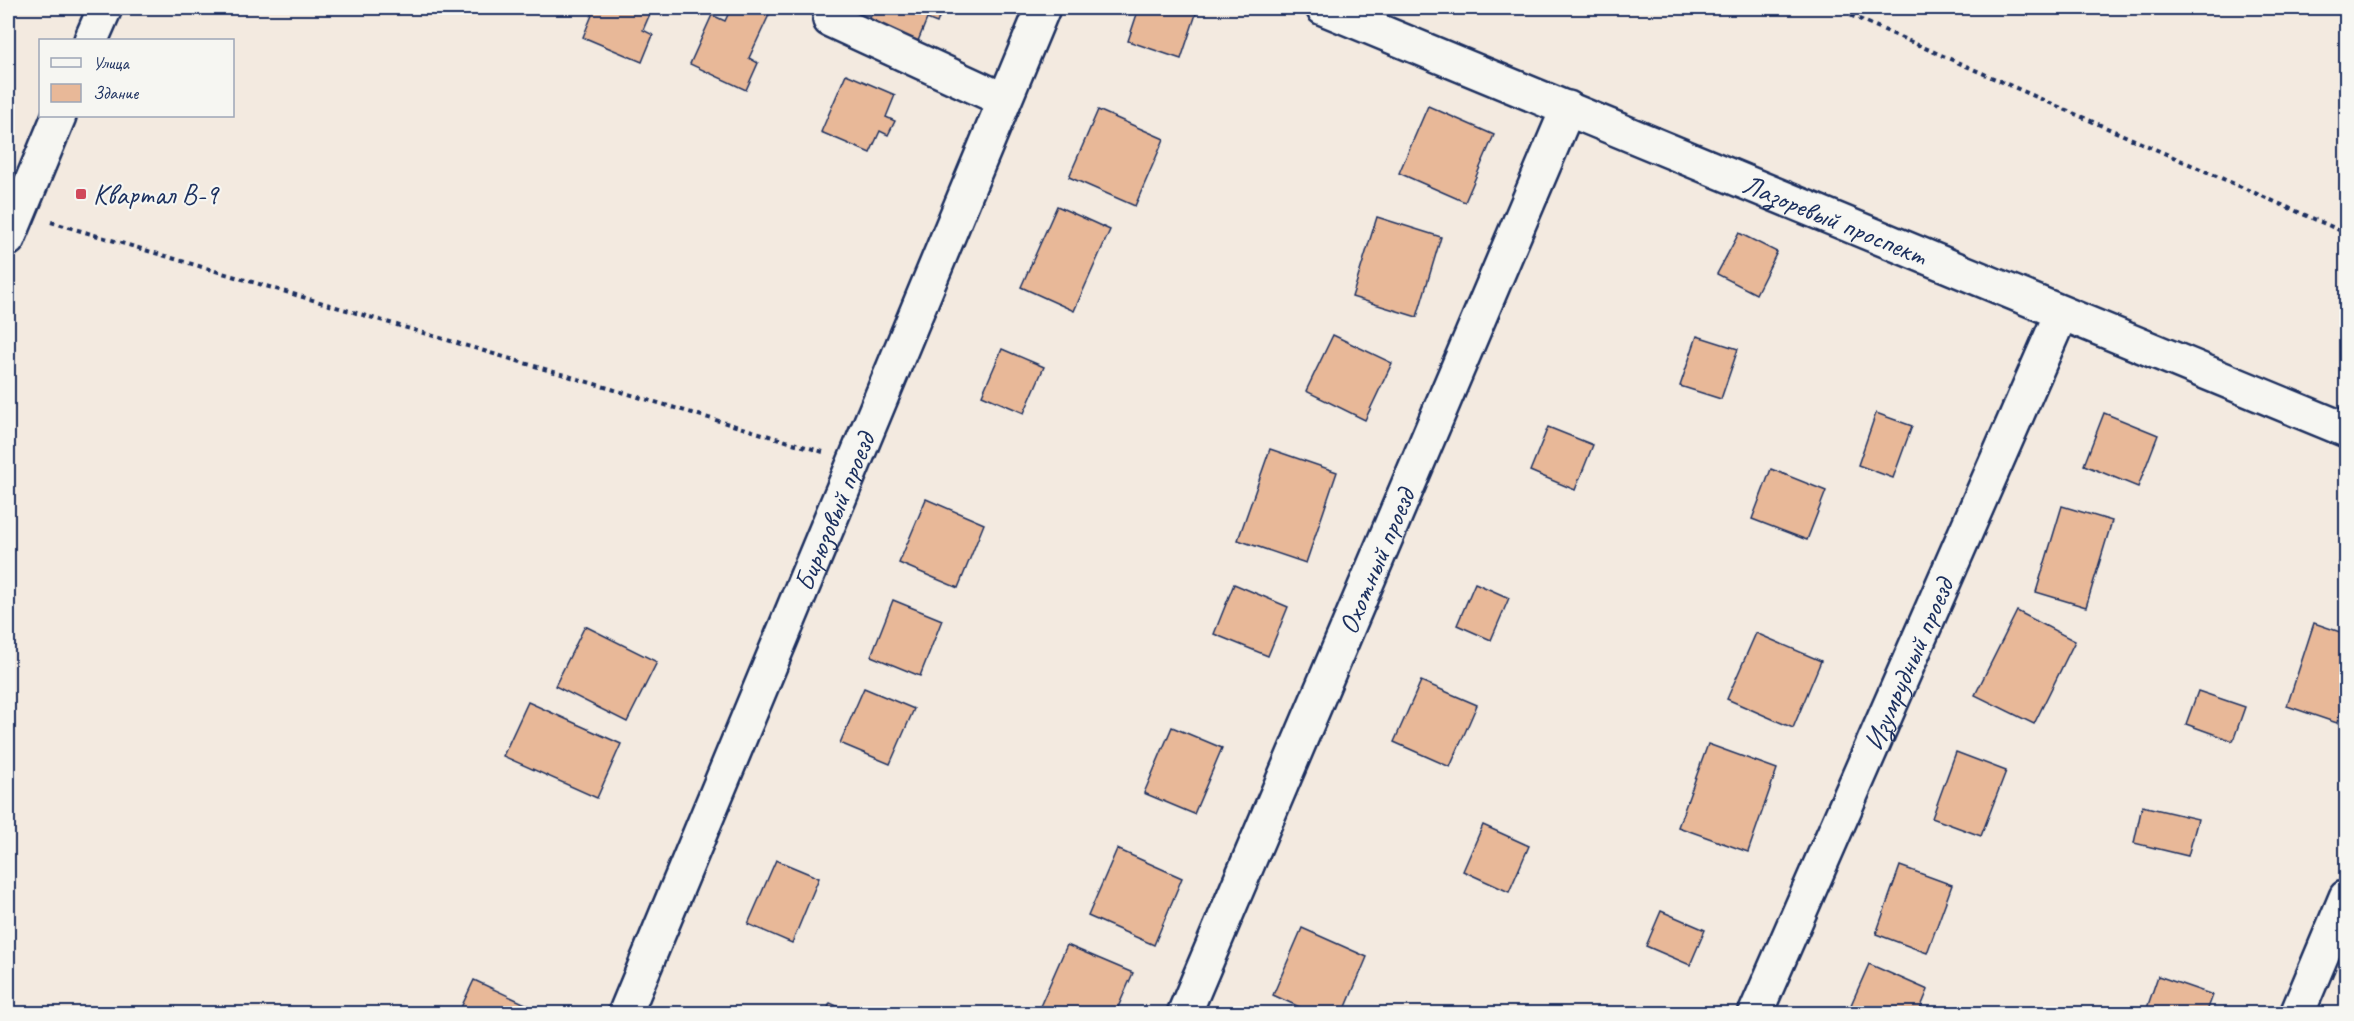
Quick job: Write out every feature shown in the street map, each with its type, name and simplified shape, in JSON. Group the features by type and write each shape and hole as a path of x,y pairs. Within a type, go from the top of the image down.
{"street":[{"path":"91,39 105,8"},
{"name":"Бирюзовый проезд","path":"625,1014 1043,8"},
{"name":"Лазоревый проспект","path":"1323,8 2346,430"},
{"path":"830,20 1004,100"},
{"name":"Охотный проезд","path":"1184,1014 1568,108"},
{"path":"13,226 59,117"},
{"name":"Изумрудный проезд","path":"1755,1014 2061,314"},
{"path":"2297,1014 2346,897"}],"path":[{"path":"1834,8 2346,232"},
{"path":"13,226 854,461"}],"building":[{"path":"595,8 652,9 643,30 653,35 642,62 583,37"},
{"path":"731,8 753,8 769,15 749,58 758,63 746,90 690,64 712,15 725,21"},
{"path":"875,8 942,9 937,23 927,19 918,41 869,20"},
{"path":"1139,8 1198,8 1181,59 1128,41"},
{"path":"846,74 895,95 886,117 895,121 888,135 880,131 870,153 821,132"},
{"path":"1428,106 1494,135 1465,202 1399,173"},
{"path":"1098,110 1164,139 1135,206 1069,177"},
{"path":"1057,206 1110,230 1074,311 1021,287"},
{"path":"1377,217 1441,237 1417,317 1352,297"},
{"path":"1739,233 1777,252 1756,294 1717,274"},
{"path":"1333,335 1392,363 1365,420 1306,391"},
{"path":"1697,336 1738,349 1721,399 1680,386"},
{"path":"1002,349 1044,367 1024,413 982,395"},
{"path":"1876,413 1912,426 1893,478 1858,465"},
{"path":"2104,413 2158,435 2138,487 2084,465"},
{"path":"1548,427 1593,445 1575,490 1530,471"},
{"path":"1270,449 1337,472 1306,563 1238,540"},
{"path":"1771,469 1826,491 1807,540 1752,519"},
{"path":"926,499 984,524 958,588 899,563"},
{"path":"2062,506 2112,521 2086,607 2036,592"},
{"path":"2346,543 2346,566 2339,563"},
{"path":"1475,583 1509,598 1491,640 1457,625"},
{"path":"1234,584 1288,607 1268,656 1214,634"},
{"path":"893,600 942,620 920,676 871,656"},
{"path":"2017,611 2075,641 2034,724 1975,695"},
{"path":"2314,623 2346,634 2346,693 2337,723 2287,706"},
{"path":"585,626 657,662 627,722 555,686"},
{"path":"1756,633 1821,661 1793,728 1727,699"},
{"path":"1421,681 1477,705 1450,767 1394,742"},
{"path":"864,688 914,709 890,764 840,743"},
{"path":"2198,691 2245,707 2233,741 2186,724"},
{"path":"528,702 621,744 597,798 503,756"},
{"path":"1172,727 1222,748 1194,814 1144,793"},
{"path":"1708,744 1777,769 1748,852 1678,827"},
{"path":"1956,752 2006,771 1981,836 1932,818"},
{"path":"2142,806 2198,819 2188,856 2134,843"},
{"path":"1483,825 1529,846 1509,892 1463,871"},
{"path":"1117,849 1182,878 1154,945 1088,916"},
{"path":"776,860 819,878 792,943 748,924"},
{"path":"1900,866 1952,885 1927,953 1876,934"},
{"path":"1661,911 1705,930 1690,965 1646,946"},
{"path":"1302,928 1367,957 1343,1014 1315,1014 1273,995"},
{"path":"1067,945 1133,973 1115,1014 1043,1014 1038,1011"},
{"path":"1869,964 1928,990 1918,1014 1847,1014"},
{"path":"2158,976 2213,995 2206,1014 2145,1014"},
{"path":"474,980 547,1014 458,1014"},
{"path":"830,1003 855,1014 825,1014"}],"place":[{"name":"Квартал В-9","path":"81,194"}]}
